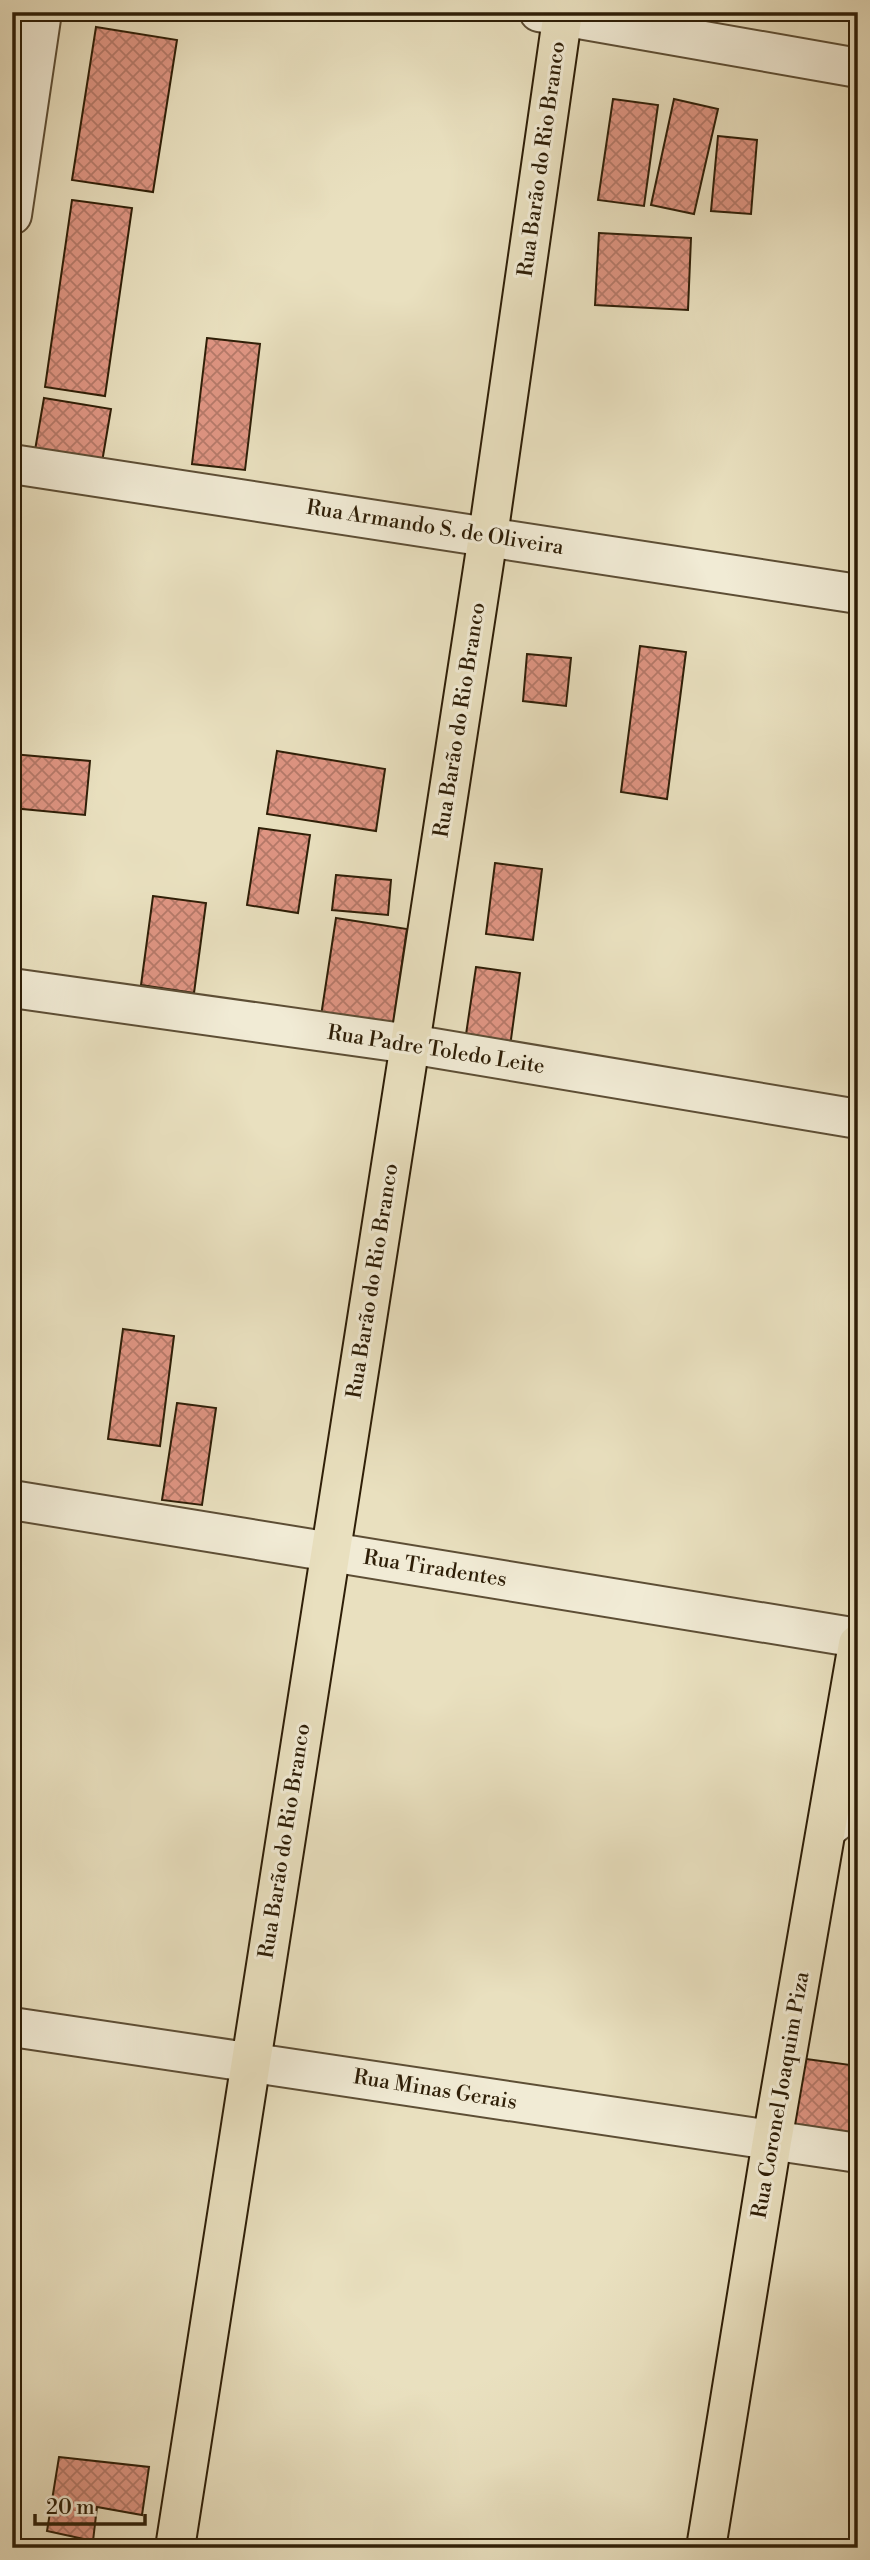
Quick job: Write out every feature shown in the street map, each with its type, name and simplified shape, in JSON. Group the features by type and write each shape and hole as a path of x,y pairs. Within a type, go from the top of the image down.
{"main road":[{"name":"Rua Barão do Rio Branco","path":"175,2548 488,536 555,13"},
{"name":"Rua Coronel Joaquim Piza","path":"706,2548 772,2141 856,1668"}],"street":[{"path":"12,215 42,12"},
{"path":"555,13 858,68"},
{"name":"Rua Armando S. de Oliveira","path":"12,464 858,594"},
{"name":"Rua Padre Toledo Leite","path":"12,988 410,1044 858,1119"},
{"name":"Rua Tiradentes","path":"12,1500 858,1638"},
{"path":"827,1829 858,1804"},
{"name":"Rua Minas Gerais","path":"12,2027 858,2153"}],"building":[{"path":"701,12 734,12 732,18"},
{"path":"96,27 177,40 153,192 72,180"},
{"path":"613,99 658,105 644,206 598,200"},
{"path":"674,99 718,109 694,214 651,205"},
{"path":"718,136 757,140 751,214 711,211"},
{"path":"72,200 132,208 105,396 45,387"},
{"path":"599,233 691,238 688,310 595,305"},
{"path":"207,338 260,344 245,470 192,464"},
{"path":"44,398 111,409 101,468 34,456"},
{"path":"640,646 686,652 667,799 621,792"},
{"path":"527,654 571,658 566,706 523,701"},
{"path":"277,751 385,769 376,831 267,814"},
{"path":"12,754 90,761 85,815 12,808"},
{"path":"259,828 310,835 298,913 247,905"},
{"path":"495,863 542,869 533,940 486,934"},
{"path":"336,875 391,880 388,915 332,910"},
{"path":"153,896 206,903 194,993 141,985"},
{"path":"336,918 407,929 391,1039 319,1029"},
{"path":"476,967 520,973 509,1054 464,1048"},
{"path":"123,1329 174,1336 160,1446 108,1439"},
{"path":"177,1403 216,1408 202,1505 162,1500"},
{"path":"799,2058 858,2066 858,2140 783,2130"},
{"path":"59,2457 149,2467 142,2515 97,2507 93,2541 47,2531"}]}
